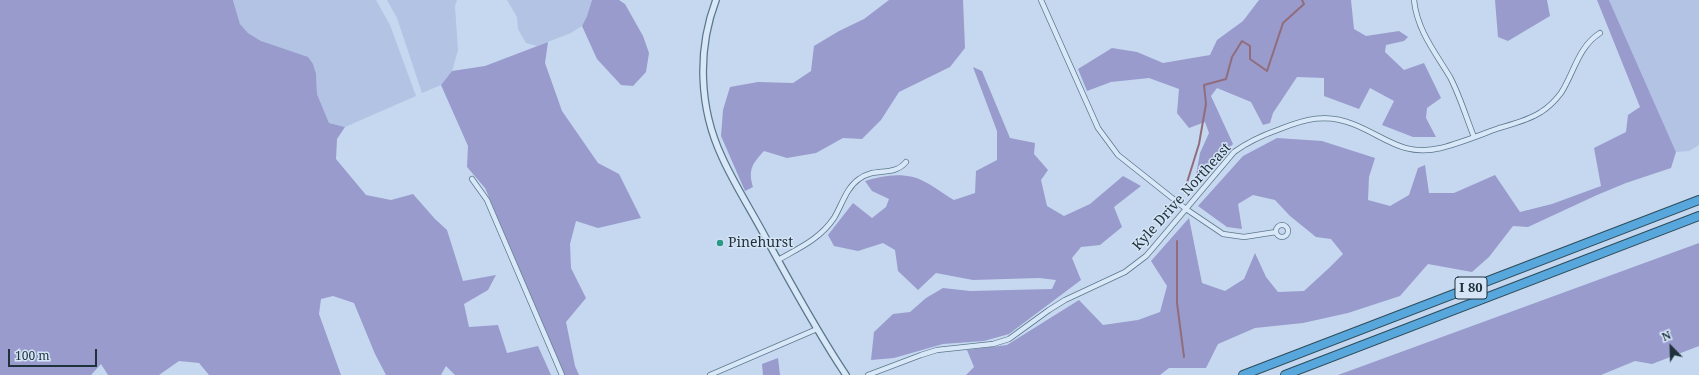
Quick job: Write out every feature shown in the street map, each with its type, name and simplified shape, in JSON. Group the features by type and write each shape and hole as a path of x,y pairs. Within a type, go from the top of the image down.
{"highway":[{"name":"I 80","path":"1243,375 1699,200"},
{"name":"I 80","path":"1285,375 1699,216"}],"street":[{"path":"716,0 708,28 704,52 703,82 708,115 722,156 817,329 846,375"},
{"path":"1041,0 1098,128 1107,142 1126,162 1216,231 1230,236 1244,237 1276,232"},
{"path":"1414,0 1422,32 1457,92 1474,137"},
{"name":"Kyle Drive Northeast","path":"868,375 937,350 993,344 1009,339 1048,310 1065,300 1114,278 1134,266 1154,248 1234,152 1243,145 1264,135 1303,120 1324,117 1344,120 1386,141 1400,146 1416,149 1440,148 1532,117 1548,107 1561,92 1587,44 1600,33"},
{"path":"778,260 807,244 824,231 836,216 850,188 860,178 873,172 898,169 906,162"},
{"path":"472,179 487,200 562,375"},
{"path":"710,375 817,329"}],"shaded area":[{"path":"0,0 233,0 240,24 248,33 261,41 308,57 313,64 316,74 317,94 329,123 345,127 337,139 336,159 366,195 391,200 413,194 447,230 463,281 496,275 488,290 464,304 469,327 498,325 507,353 538,346 551,375 455,375 446,366 441,375 386,375 375,354 354,303 333,296 321,299 319,314 341,375 209,375 199,363 179,361 159,375 108,375 101,364 91,375 0,375"},
{"path":"233,0 376,0 390,25 416,96 345,127 329,123 317,94 316,74 248,33 240,24"},
{"path":"387,0 457,0 455,6 458,50 452,71 441,85 422,93 397,18"},
{"path":"507,0 592,0 582,26 571,33 537,46 526,43 518,29 517,17"},
{"path":"592,0 619,0 625,4 643,36 649,53 646,72 633,86 621,85 597,59 582,26"},
{"path":"889,0 963,0 965,48 950,67 899,92 881,120 862,139 843,138 816,153 787,158 764,151 752,168 751,176 753,187 745,191 721,136 723,110 730,87 758,82 793,83 811,71 814,46 839,31 864,19"},
{"path":"1259,0 1351,0 1354,29 1366,36 1399,31 1408,37 1404,41 1386,45 1385,52 1404,70 1424,63 1441,98 1427,108 1426,118 1436,137 1413,137 1382,125 1394,101 1370,88 1359,109 1324,96 1324,78 1297,77 1273,113 1270,123 1263,125 1251,102 1217,88 1211,96 1233,144 1207,172 1196,175 1200,153 1209,133 1205,122 1189,128 1177,113 1179,89 1149,78 1111,82 1087,91 1078,69 1112,48 1137,52 1163,63 1210,55 1217,40 1243,21"},
{"path":"1495,0 1547,0 1550,16 1508,41 1498,37"},
{"path":"1597,0 1609,0 1676,152 1671,168 1626,183 1528,227 1513,226 1489,257 1472,272 1428,264 1400,296 1348,313 1303,323 1255,328 1218,344 1206,368 1169,368 1160,375 966,375 974,367 967,350 1007,345 1079,300 1103,325 1138,320 1160,312 1167,286 1151,261 1189,218 1202,283 1225,291 1244,279 1255,253 1266,277 1278,292 1304,291 1343,254 1331,239 1316,237 1290,216 1275,200 1253,195 1238,204 1242,229 1227,227 1198,206 1243,156 1277,138 1322,141 1375,158 1369,177 1368,200 1390,206 1409,195 1418,168 1425,165 1429,193 1454,193 1495,175 1520,212 1552,204 1601,186 1594,148 1626,132 1628,115 1640,107"},
{"path":"1609,0 1699,0 1699,145 1689,151 1676,152"},
{"path":"548,42 545,63 562,111 598,163 619,174 641,218 598,228 576,221 570,244 571,268 586,298 566,322 575,366 579,375 565,375 485,188 467,167 468,146 441,85 452,71 485,66"},
{"path":"973,67 982,71 1010,138 1035,143 1034,154 1048,170 1041,180 1047,206 1064,216 1090,204 1123,176 1141,186 1114,207 1122,227 1100,245 1081,247 1072,258 1081,280 1009,334 984,341 943,344 894,358 871,360 874,332 893,314 910,312 926,298 943,288 970,291 1052,289 1056,280 1039,278 973,280 936,273 918,290 898,271 895,250 883,243 858,251 834,246 828,235 853,203 872,218 886,207 889,199 872,191 865,181 871,179 895,175 913,177 929,184 954,200 975,193 976,171 997,160 997,131"},
{"path":"1699,243 1699,346 1652,364 1635,361 1601,375 1338,375"},
{"path":"778,358 780,375 763,375 762,364"}],"waterway":[{"path":"1185,189 1199,144 1206,104 1204,85 1226,79 1232,57 1242,41 1250,46 1250,59 1267,71 1283,23 1304,4 1302,0"},
{"path":"1177,241 1177,303 1184,357"}],"place":[{"name":"Pinehurst","path":"720,243"}]}
